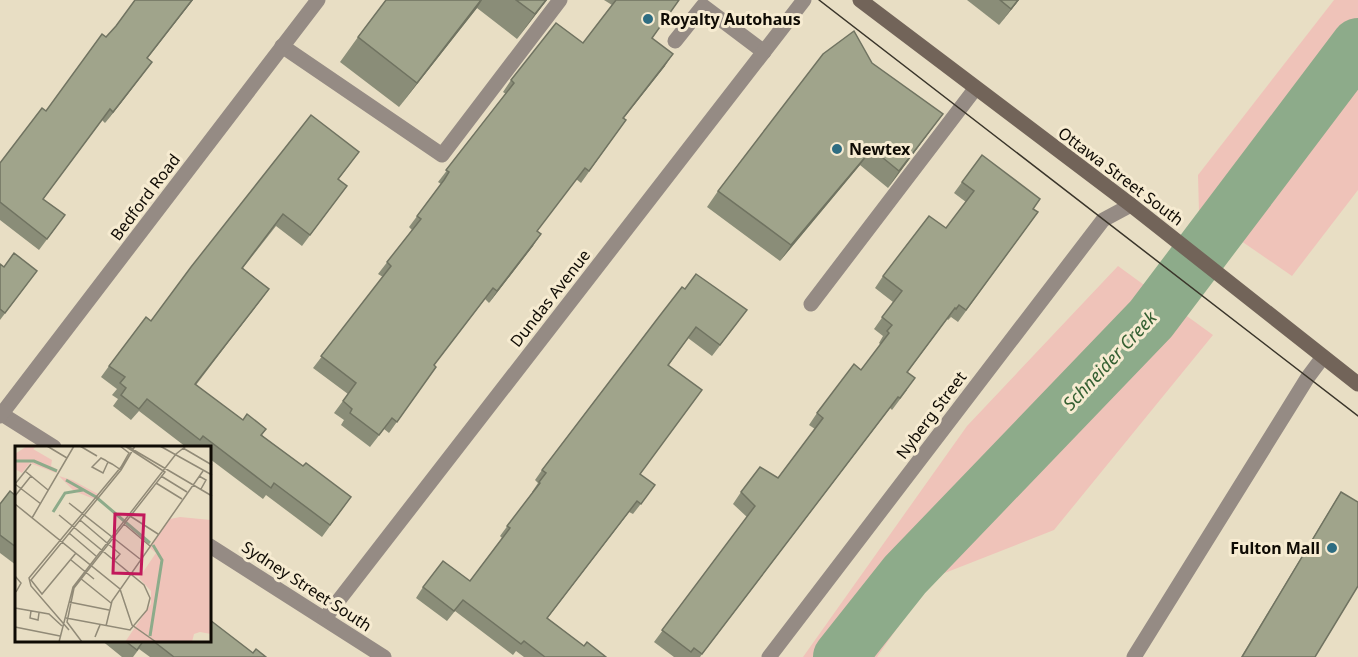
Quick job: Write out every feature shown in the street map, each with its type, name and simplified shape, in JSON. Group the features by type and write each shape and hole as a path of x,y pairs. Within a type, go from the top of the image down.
{"main road":[{"name":"Ottawa Street South","path":"860,0 1165,232 1358,384"}],"street":[{"name":"Bedford Road","path":"0,414 318,0"},
{"path":"282,46 442,155 560,0"},
{"name":"Dundas Avenue","path":"325,618 804,0"},
{"path":"675,41 702,3 764,52"},
{"path":"811,304 975,89"},
{"name":"Nyberg Street","path":"769,657 1103,220 1131,206"},
{"path":"1134,657 1302,386 1323,357"},
{"path":"0,414 52,446"},
{"name":"Sydney Street South","path":"212,547 384,657"}],"shaded area":[{"path":"1334,0 1358,0 1358,190 1292,276 1199,212 1198,175"},
{"path":"1118,266 1213,335 1054,530 932,578 877,657 803,657 967,426"}],"building":[{"path":"135,0 192,0 147,58 152,62 113,112 110,109 43,199 65,215 47,239 0,202 0,163 42,108 46,111 102,34 106,37"},
{"path":"386,0 481,0 417,83 358,37"},
{"path":"516,0 546,0 535,14"},
{"path":"616,0 679,0 652,38 673,54 623,118 626,120 589,171 585,168 537,231 541,234 497,291 493,288 434,365 436,367 397,422 392,418 379,435 350,413 352,409 343,401 356,383 321,356 391,266 387,262 421,219 417,216 444,180 449,172 446,170 514,83 511,80 556,23 583,43"},
{"path":"1000,0 1018,0 1011,9"},
{"name":"Newtex","path":"854,31 872,63 943,114 899,171 872,149 791,245 718,191 823,54"},
{"path":"311,115 359,152 338,179 347,186 310,235 283,214 242,268 269,289 195,384 243,420 247,414 266,429 261,435 303,466 306,463 351,497 330,525 274,483 271,488 203,436 200,440 147,399 139,409 121,395 126,388 120,383 125,377 109,366 146,317 151,321"},
{"path":"982,155 1040,199 1033,209 1038,212 966,310 959,305 955,308 907,372 915,378 900,398 898,397 702,654 694,648 691,652 662,630 755,506 741,492 760,467 778,478 823,418 817,413 854,364 861,370 889,333 887,331 892,325 882,317 902,291 883,276 929,216 946,228 974,191 962,182"},
{"path":"14,253 37,271 5,313 0,309 0,264 4,267"},
{"path":"696,274 747,310 720,345 696,327 668,365 702,390 640,474 655,485 641,504 637,501 547,618 584,646 587,642 606,657 545,657 524,641 521,644 463,600 454,611 423,587 443,561 470,581 510,528 507,526 540,483 546,473 542,470 682,287 685,289"},
{"path":"10,491 15,495 15,546 0,535 0,504"},
{"name":"Fulton Mall","path":"1341,492 1358,502 1358,586 1315,657 1242,657"},
{"path":"212,622 253,653 256,649 266,657 174,657 155,642 212,642"},
{"path":"127,642 143,642 137,650"}],"waterway":[{"name":"Schneider Creek","path":"840,657 905,575 1151,319 1358,45"}],"tram line":[{"path":"819,0 1358,416"}],"place":[{"name":"Royalty Autohaus","path":"648,19"},
{"name":"Newtex","path":"837,149"},
{"name":"Fulton Mall","path":"1332,548"}]}
